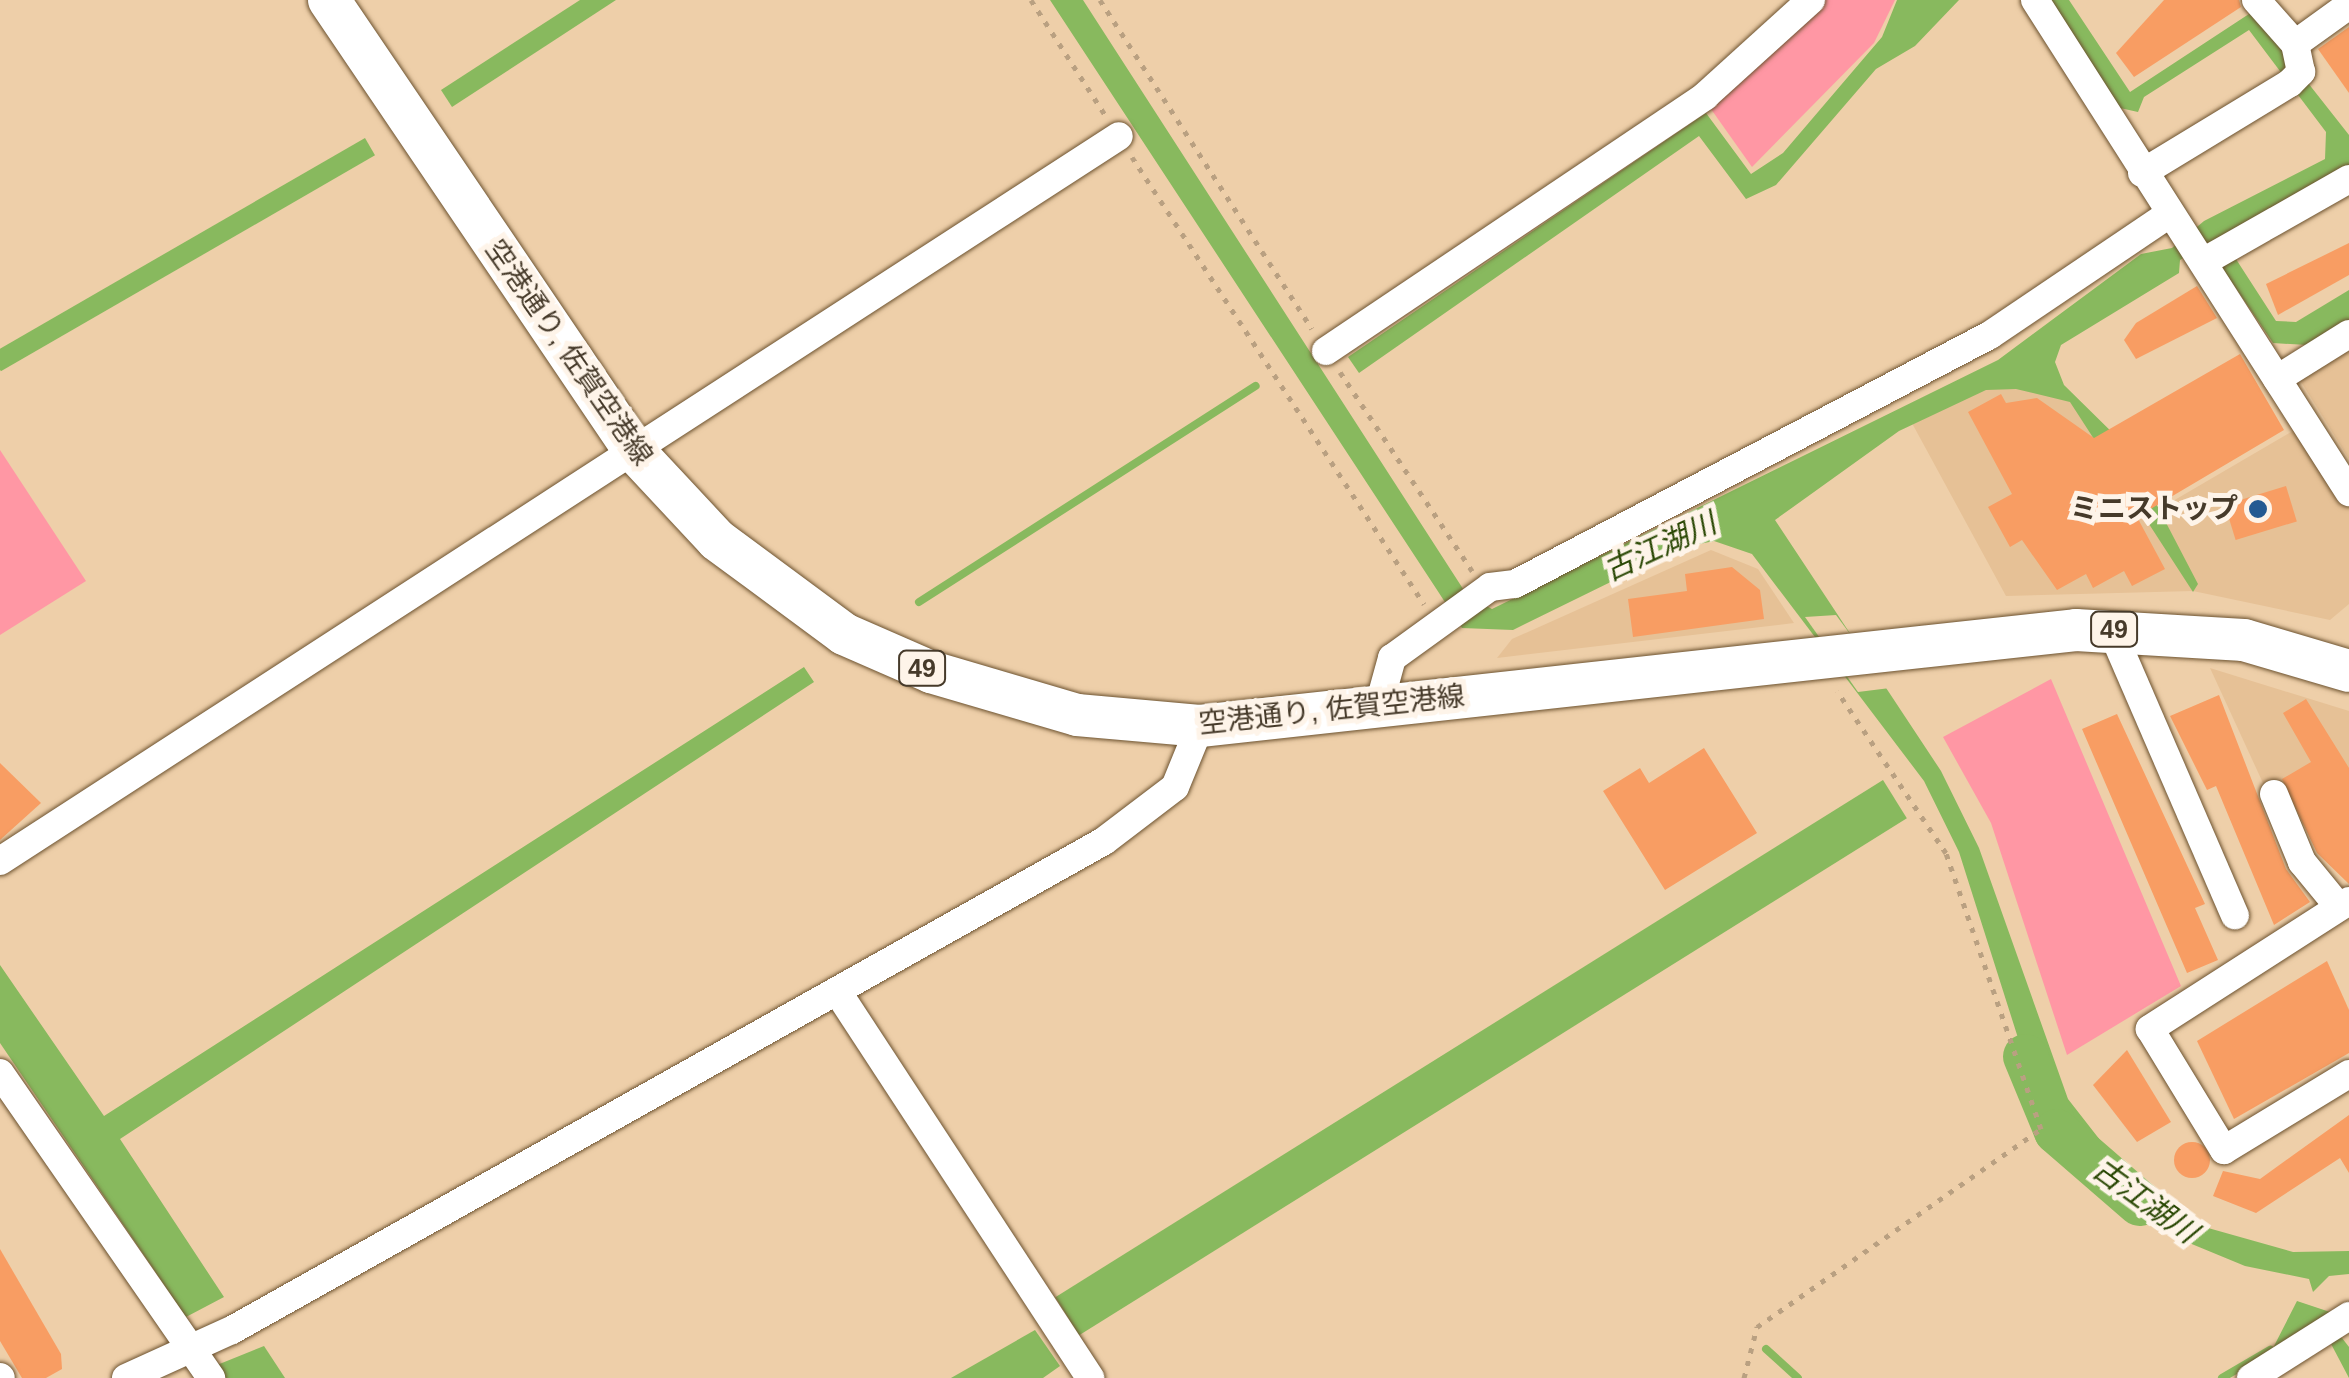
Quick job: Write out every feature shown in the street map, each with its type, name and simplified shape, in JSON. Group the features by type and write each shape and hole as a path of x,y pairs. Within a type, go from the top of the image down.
{"main road":[{"name":"空港通り, 佐賀空港線","path":"329,0 634,452 717,540 844,634 930,672 1077,715 1200,726 2112,629 2244,640 2349,671"}],"street":[{"path":"1326,351 1705,96 1812,0"},
{"path":"2035,0 2142,172 2199,245 2349,492"},
{"path":"2142,172 2296,78 2294,44 2256,0"},
{"path":"2294,44 2349,6"},
{"path":"0,861 1119,136"},
{"path":"1380,706 1392,658 1490,587 1515,584 1990,335 2349,178"},
{"path":"2277,379 2349,334"},
{"path":"2112,629 2235,916"},
{"path":"126,1378 192,1348 839,994 1104,841 1176,786 1200,726"},
{"path":"2274,794 2302,862 2344,904 2150,1029 2224,1150 2349,1074"},
{"path":"839,994 1090,1378"},
{"path":"0,1073 211,1378"},
{"path":"2252,1378 2335,1325"}],"path":[{"path":"1031,0 1437,623"},
{"path":"1100,0 1462,562 1490,587"},
{"path":"1744,1378 1757,1326 2040,1130 1946,853 1821,659"}],"shaded area":[{"path":"1821,0 1895,0 1874,43 1752,167 1706,102"},
{"path":"2349,345 2349,459 2298,377"},
{"path":"2028,363 2087,410 2149,515 2298,428 2349,507 2349,604 2330,620 2193,591 2006,596 1907,414"},
{"path":"0,450 86,581 0,635"},
{"path":"1711,550 1758,569 1794,623 1497,658 1512,639"},
{"path":"2210,668 2349,711 2349,803 2286,833"},
{"path":"2051,679 2181,986 2067,1055 1991,823 1943,737"}],"water":[{"path":"580,0 616,0 452,107 441,90"},
{"path":"1050,0 1083,0 1467,595 1492,609 1998,360 2141,254 2172,248 2204,221 2325,159 2326,132 2249,30 2144,97 2138,112 2120,108 2051,0 2069,0 2130,92 2252,12 2349,135 2349,166 2223,239 2276,321 2296,322 2349,290 2349,321 2307,345 2273,343 2206,244 2180,260 2179,273 2061,345 2055,362 2064,385 2126,446 2198,584 2193,592 2070,402 2016,389 1986,390 1899,431 1775,520 1941,771 1979,848 2068,1099 2125,1172 2201,1226 2293,1252 2349,1251 2349,1274 2329,1276 2313,1292 2309,1279 2245,1266 2182,1240 2108,1184 2038,1101 1959,852 1924,781 1752,554 1714,541 1680,548 1513,630 1462,628"},
{"path":"1897,0 1959,0 1915,46 1876,69 1776,185 1746,199 1699,136 1359,373 1348,357 1706,113 1751,174 1783,153 1882,37"},
{"path":"365,138 375,155 1,371 0,349"},
{"path":"804,667 814,682 120,1139 224,1297 186,1317 0,1043 0,965 104,1116"},
{"path":"1883,780 1907,818 1079,1335 1055,1297"},
{"path":"2297,1301 2333,1313 2328,1320 2349,1347 2349,1378 2320,1323 2273,1348"},
{"path":"1035,1330 1060,1366 1043,1378 951,1378"},
{"path":"264,1346 285,1378 226,1378 217,1365"}],"pier":[{"path":"1836,615 1890,688 1858,692 1805,617"}],"building":[{"path":"2164,0 2239,0 2241,7 2134,77 2116,53"},
{"path":"2349,27 2349,93 2318,49"},
{"path":"2349,243 2349,275 2278,315 2266,284"},
{"path":"2197,286 2217,318 2136,359 2124,340 2136,323"},
{"path":"2240,354 2284,430 2137,517 2165,569 2132,586 2124,571 2093,588 2086,574 2057,590 2022,540 2010,547 1988,507 2012,494 1968,412 2001,394 2006,403 2037,398 2094,438"},
{"path":"2286,486 2297,521 2236,540 2225,505"},
{"path":"1732,567 1760,590 1764,619 1633,637 1628,599 1687,591 1685,574"},
{"path":"2219,695 2286,869 2310,902 2274,925 2216,786 2207,790 2170,716"},
{"path":"2306,699 2349,768 2349,884 2317,853 2282,779 2311,762 2283,713"},
{"path":"2117,714 2205,904 2195,908 2218,960 2187,973 2082,729"},
{"path":"1704,748 1757,833 1665,890 1603,791 1640,768 1649,783"},
{"path":"0,763 41,803 0,840"},
{"path":"2327,961 2349,1010 2349,1053 2234,1119 2197,1041"},
{"path":"2127,1050 2171,1122 2137,1142 2093,1085"},
{"path":"2349,1115 2349,1173 2340,1158 2256,1213 2213,1196 2223,1171 2260,1179"},
{"path":"2192,1142 2205,1147 2210,1160 2205,1173 2192,1178 2179,1173 2174,1160 2179,1147"},
{"path":"0,1249 61,1354 62,1369 46,1378 22,1378 0,1341"}],"waterway":[{"path":"919,602 1256,386"},
{"name":"古江湖川","path":"2025,1056 2056,1131 2139,1203"},
{"path":"1766,1349 1798,1378"},
{"path":"2222,1378 2270,1350"}],"place":[{"name":"ミニストップ","path":"2258,509"}]}
